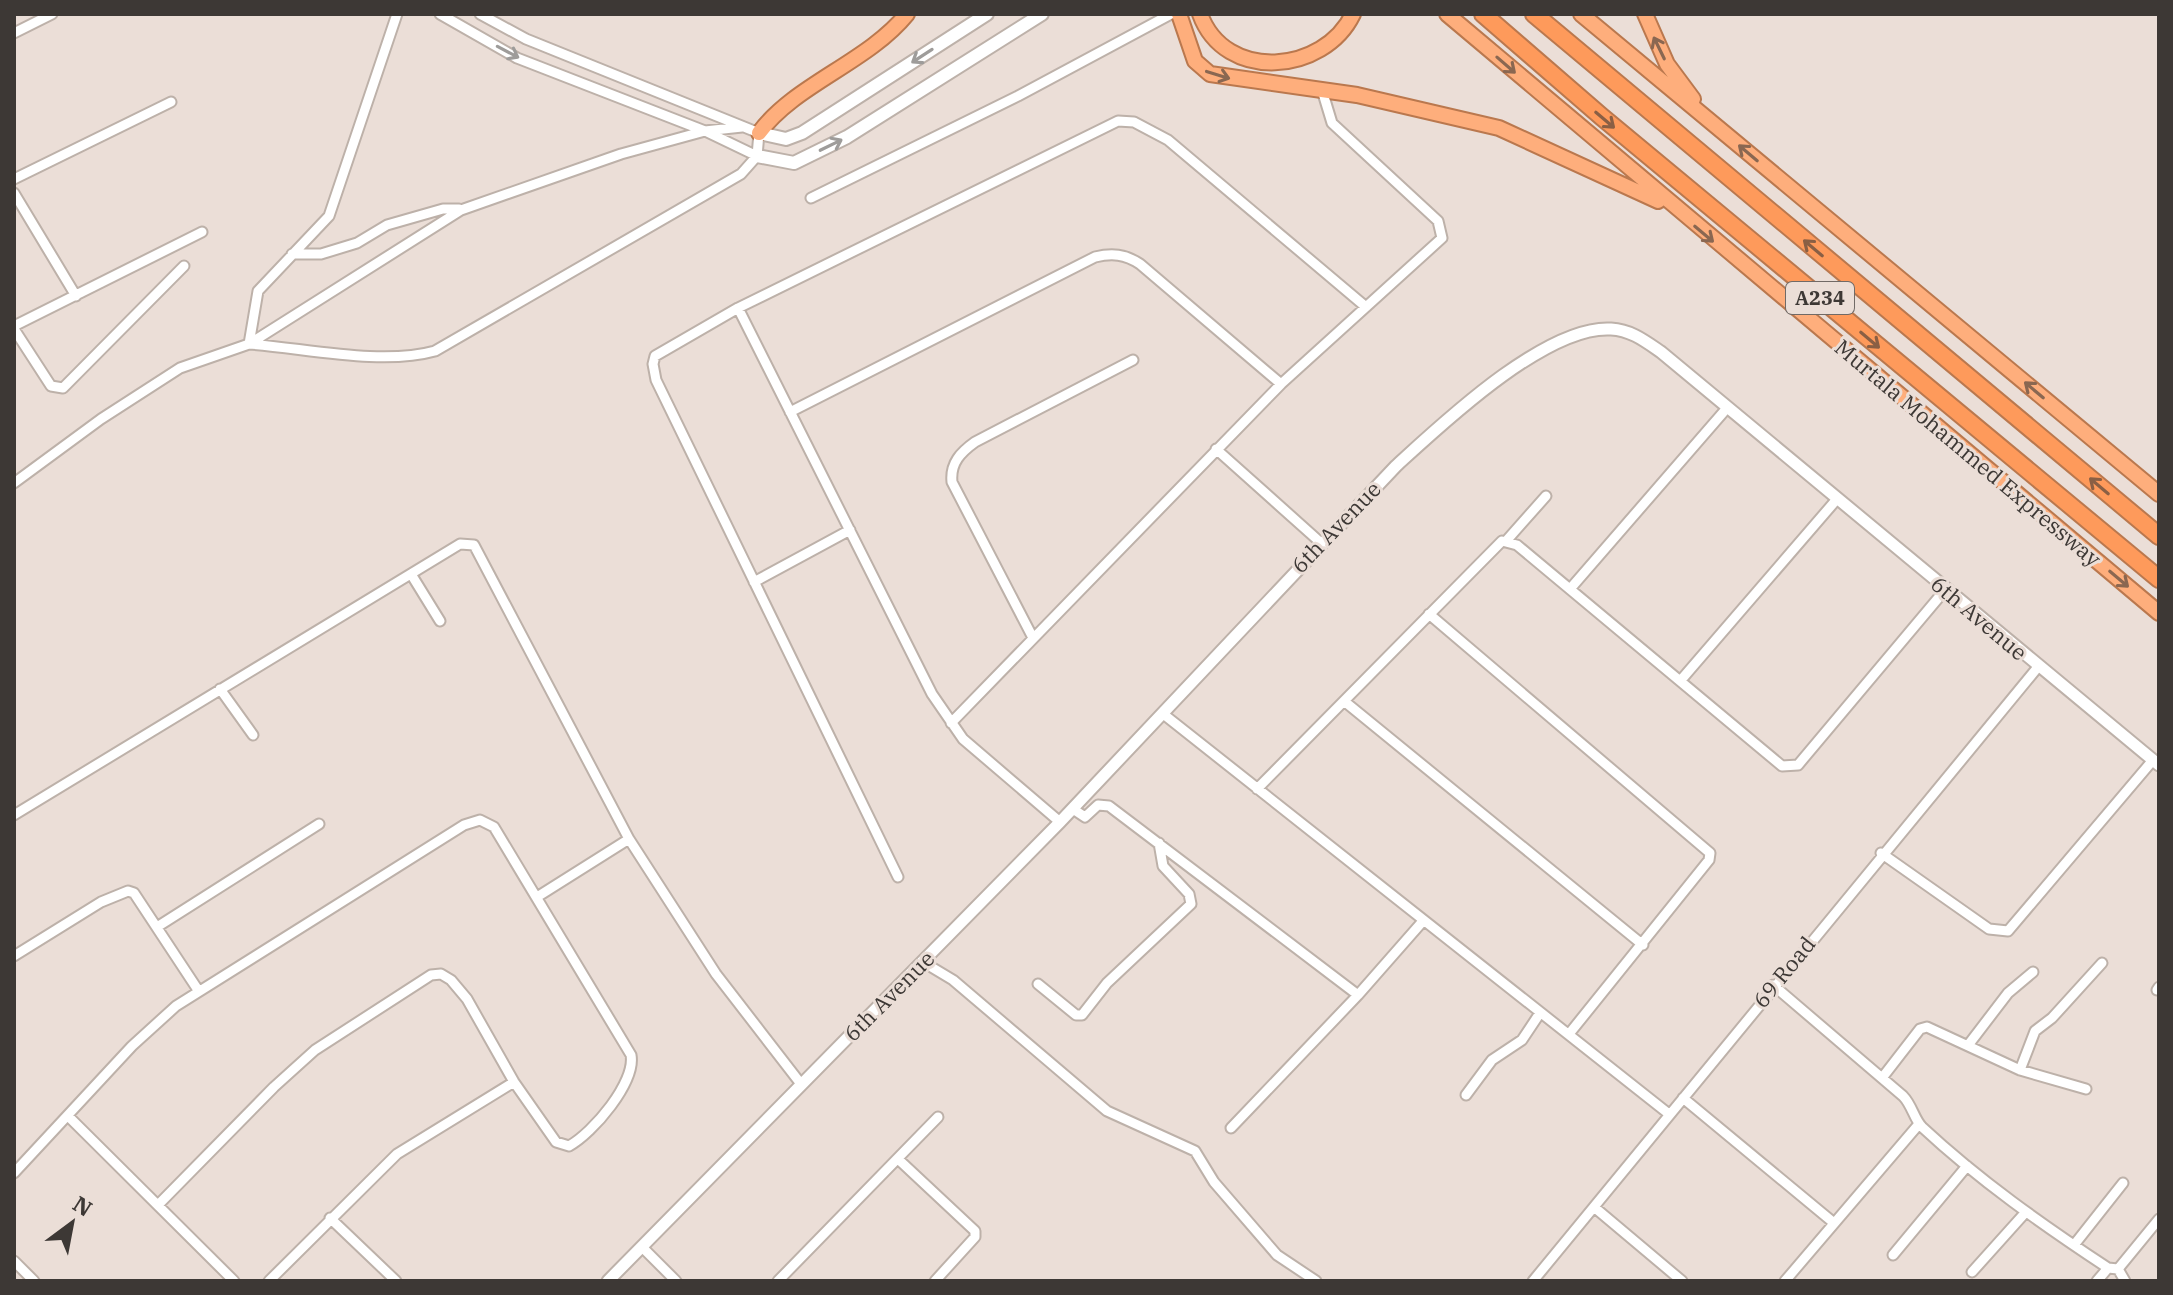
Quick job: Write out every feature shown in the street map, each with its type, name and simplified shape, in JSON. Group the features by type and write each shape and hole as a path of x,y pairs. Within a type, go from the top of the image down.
{"highway":[{"path":"759,133 785,105 869,48 907,14"},
{"path":"1179,14 1195,61 1210,74 1322,90 1499,128 1675,209"},
{"path":"1200,14 1214,37 1229,50 1250,60 1275,64 1299,61 1320,52 1336,39 1353,14"},
{"name":"Murtala Mohammed Expressway","path":"1447,14 1675,209 2159,613"},
{"name":"Murtala Mohammed Expressway","path":"1483,14 1602,117 2159,579"},
{"name":"A234","path":"1534,14 2159,536"},
{"path":"1581,14 2159,494"},
{"path":"1645,14 1667,64 1713,124"}],"main road":[{"path":"759,133 786,139 802,133 987,14"},
{"path":"757,156 794,163 847,137 1042,14"}],"street":[{"path":"14,33 52,14"},
{"path":"249,344 258,291 329,216 337,201 350,148 397,14"},
{"path":"440,14 517,58 705,131 757,156"},
{"path":"249,344 391,357 435,351 741,174 757,156 759,133 526,39 480,14"},
{"path":"811,198 1018,96 1171,14"},
{"path":"951,723 1032,636 1281,384 1438,245 1442,229 1438,221 1332,123 1322,90"},
{"path":"14,179 171,102"},
{"path":"898,877 656,380 653,364 663,348 1109,123 1126,120 1168,140 1366,307"},
{"path":"14,483 101,419 180,368 249,344 461,210 560,173 705,131 743,126"},
{"path":"14,193 76,296"},
{"path":"292,254 321,254 357,243 387,225 443,209 461,210"},
{"path":"184,266 63,388 51,386 14,328 202,232"},
{"path":"790,412 1095,257 1108,254 1130,258 1140,264 1281,384"},
{"path":"738,308 951,723 963,739 1060,822"},
{"name":"6th Avenue","path":"608,1281 1073,809 1320,542 1446,420 1513,369 1579,334 1613,329 1638,336 2156,763"},
{"path":"1032,636 952,482 953,466 960,453 975,442 1133,360"},
{"path":"1570,589 1727,408"},
{"path":"1216,449 1320,542"},
{"path":"1257,789 1498,544 1507,540 1546,496"},
{"path":"1681,680 1837,499"},
{"path":"754,582 850,530"},
{"path":"1507,540 1782,766 1798,765 1945,590"},
{"path":"14,815 460,544 474,545 629,839 716,974 801,1084"},
{"path":"411,574 440,621"},
{"path":"1429,614 1708,848 1709,860 1569,1034"},
{"name":"69 Road","path":"1533,1281 1881,853 2038,667"},
{"path":"220,689 253,735"},
{"path":"1344,701 1643,945"},
{"path":"1162,713 1669,1114"},
{"path":"1881,853 1989,929 2008,931 2156,763"},
{"path":"1073,809 1085,817 1098,805 1109,806 1358,995"},
{"path":"14,1173 132,1046 198,990 471,822 480,820 494,827 626,1046 633,1065 630,1079 605,1112 569,1146 550,1137 451,980 441,974 431,975 315,1050 274,1087 158,1205"},
{"path":"157,927 319,824"},
{"path":"537,897 629,839"},
{"path":"1038,984 1076,1015 1082,1015 1107,983 1191,904 1189,894 1163,866 1159,843"},
{"path":"14,956 121,891 134,893 198,990"},
{"path":"1231,1128 1358,995 1423,921"},
{"path":"923,962 953,980 1107,1111 1195,1151 1214,1182 1277,1255 1316,1281"},
{"path":"2020,1070 2035,1031 2052,1018 2102,963"},
{"path":"1969,1044 2008,993 2033,972"},
{"path":"1773,985 1911,1104 1919,1124 1967,1166 2025,1213 2113,1269 2125,1281"},
{"path":"1466,1095 1492,1060 1522,1040 1540,1013"},
{"path":"1882,1078 1920,1029 1933,1028 2020,1070 2086,1089"},
{"path":"269,1281 397,1154 514,1082"},
{"path":"1683,1098 1834,1223"},
{"path":"68,1116 234,1281"},
{"path":"778,1281 938,1117"},
{"path":"1785,1281 1919,1124"},
{"path":"898,1159 975,1231 975,1237 935,1281"},
{"path":"1893,1255 1967,1166"},
{"path":"2074,1245 2123,1183"},
{"path":"1594,1207 1682,1281"},
{"path":"1972,1272 2025,1213"},
{"path":"330,1218 396,1281"},
{"path":"2097,1281 2113,1269 2159,1219"},
{"path":"642,1247 676,1281"},
{"path":"14,1261 34,1281"}]}
